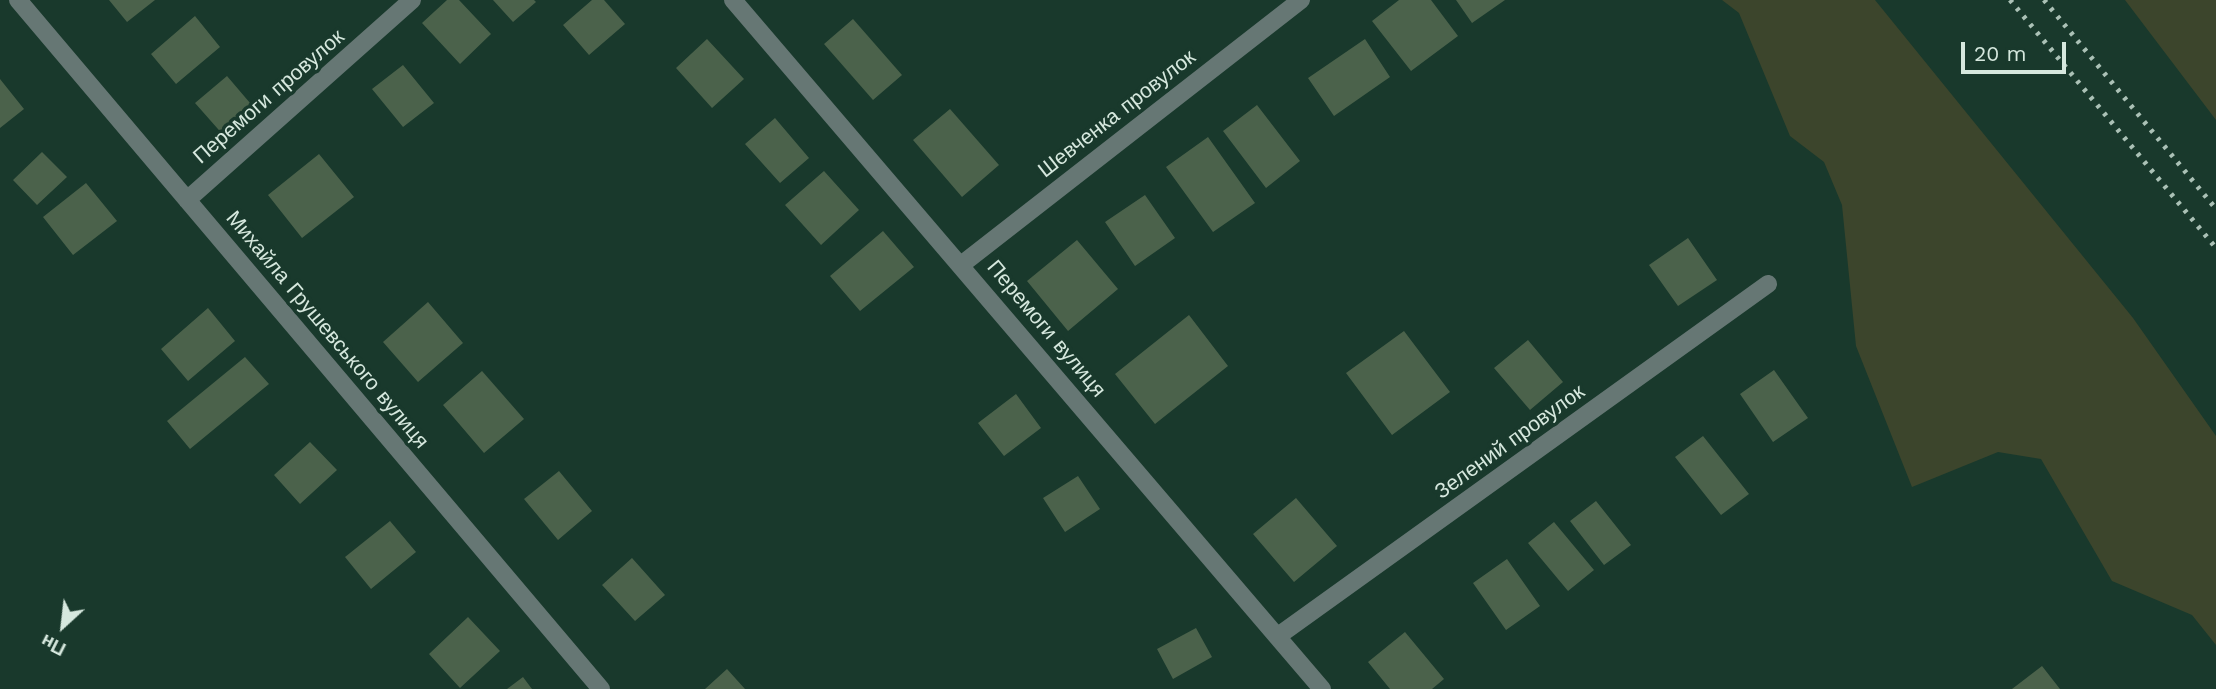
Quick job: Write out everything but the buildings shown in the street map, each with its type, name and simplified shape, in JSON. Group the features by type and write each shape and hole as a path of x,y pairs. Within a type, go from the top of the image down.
{"street":[{"name":"Михайла Грушевського вулиця","path":"18,0 601,689"},
{"name":"Перемоги провулок","path":"187,200 412,0"},
{"name":"Перемоги вулиця","path":"733,0 1322,689"},
{"name":"Шевченка провулок","path":"961,265 1301,0"},
{"name":"Зелений провулок","path":"1278,636 1768,284"}],"green space":[{"path":"1722,0 1875,0 2133,318 2216,436 2216,645 2192,615 2112,581 2041,459 1998,452 1912,487 1856,346 1842,205 1824,162 1790,136 1739,13"},
{"path":"2125,0 2216,0 2216,120"}],"railway":[{"path":"2010,0 2216,248"},
{"path":"2044,0 2216,209"}]}
